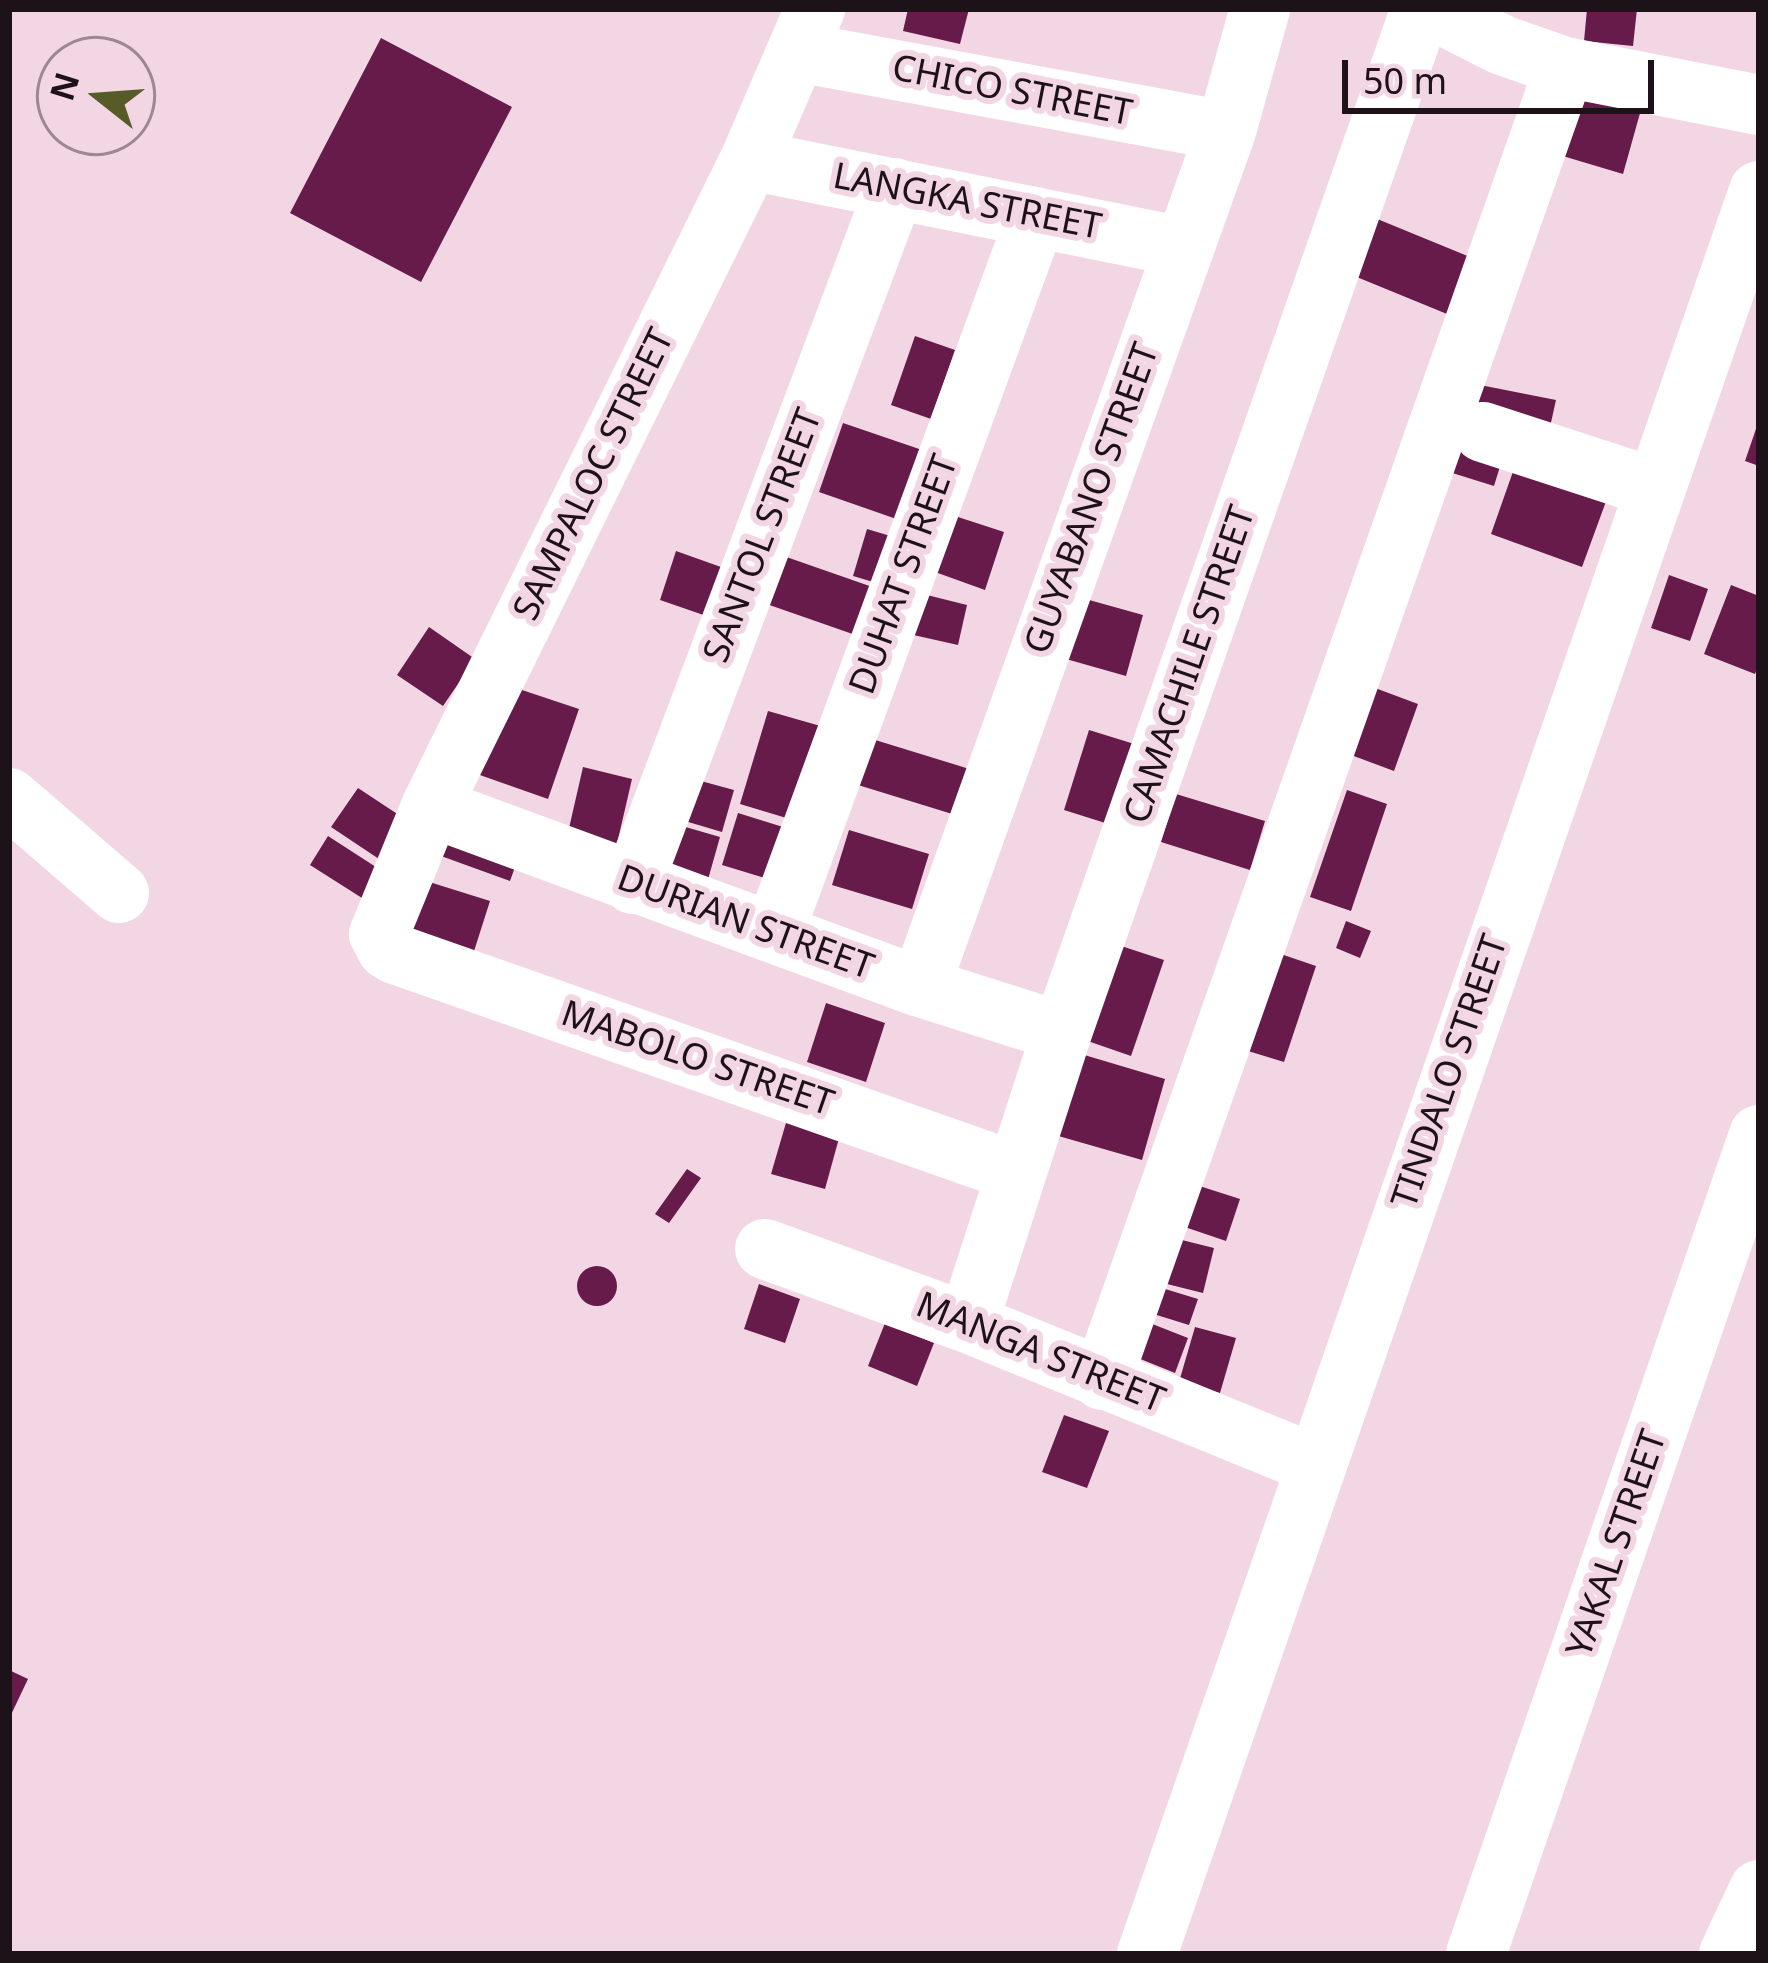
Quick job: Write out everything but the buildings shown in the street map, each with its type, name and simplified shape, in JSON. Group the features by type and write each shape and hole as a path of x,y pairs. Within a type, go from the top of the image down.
{"street":[{"name":"GUYABANO STREET","path":"920,987 1226,131 1260,9"},
{"path":"1442,12 1502,45 1564,67 1759,105"},
{"name":"CAMACHILE STREET","path":"968,1323 1062,1032 1442,12"},
{"name":"CHICO STREET","path":"807,30 1226,131"},
{"name":"SAMPALOC STREET","path":"381,942 380,925 431,807 751,160 807,30"},
{"path":"1102,1380 1564,67"},
{"name":"LANGKA STREET","path":"751,160 1183,247"},
{"name":"SANTOL STREET","path":"633,884 895,188"},
{"name":"TINDALO STREET","path":"1148,1954 1314,1464 1759,191"},
{"name":"DUHAT STREET","path":"774,933 1036,217"},
{"path":"1484,432 1655,488"},
{"path":"9,798 118,893"},
{"name":"DURIAN STREET","path":"431,807 920,987 1062,1032"},
{"name":"MABOLO STREET","path":"381,942 395,954 1016,1172"},
{"name":"YAKAL STREET","path":"1476,1954 1759,1135"},
{"name":"MANGA STREET","path":"764,1249 968,1323 1314,1464"},
{"path":"1729,1954 1759,1890"}]}
